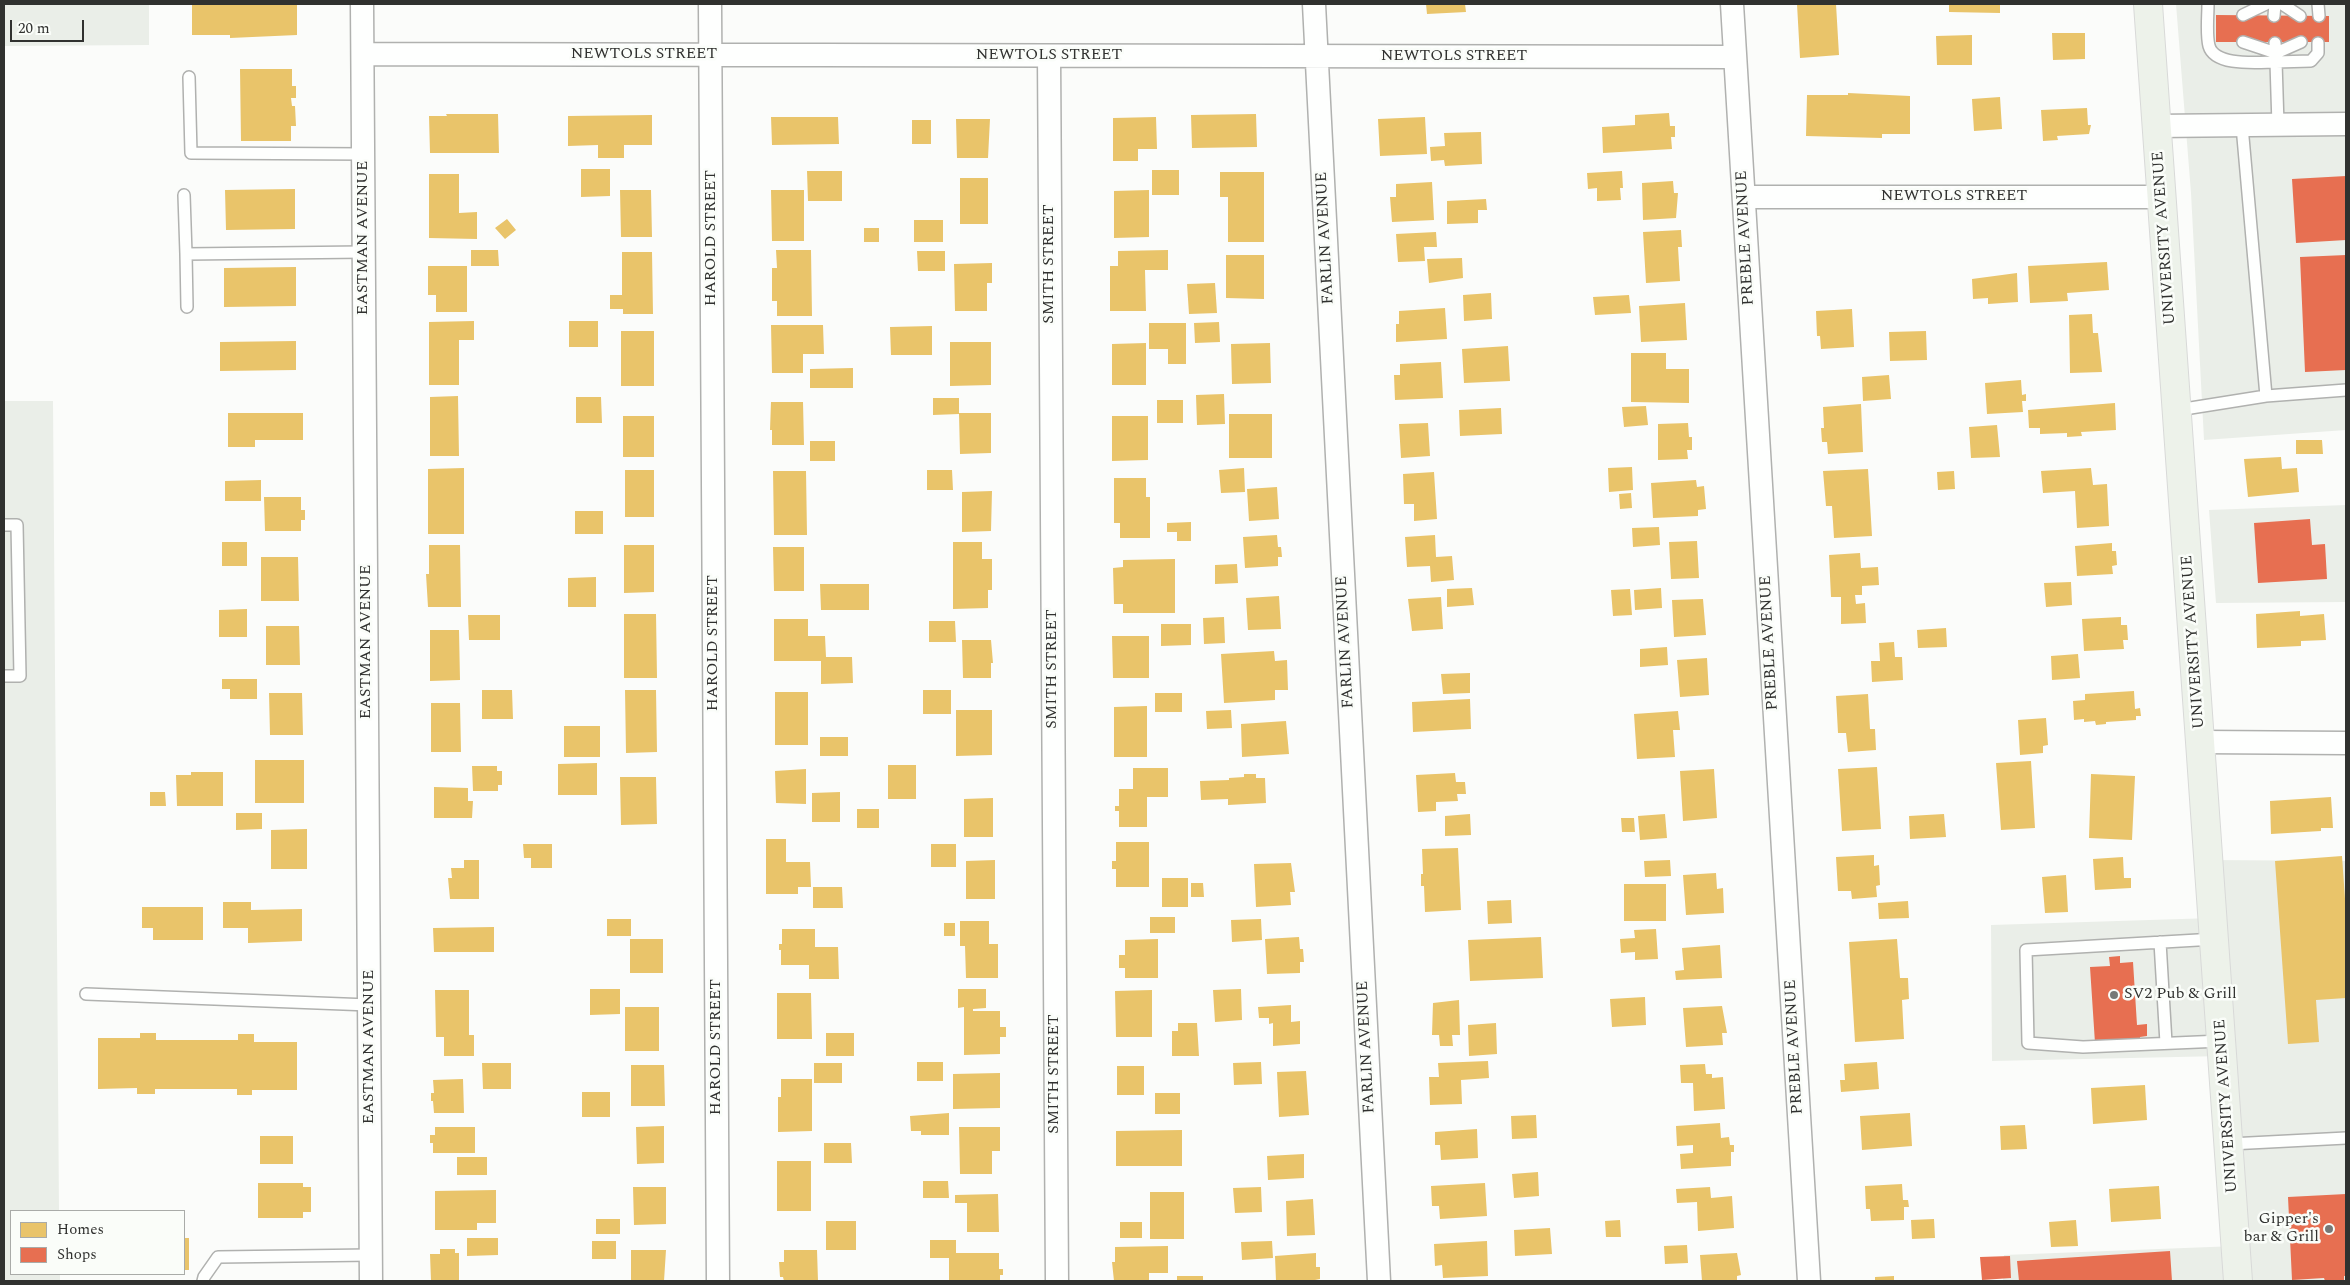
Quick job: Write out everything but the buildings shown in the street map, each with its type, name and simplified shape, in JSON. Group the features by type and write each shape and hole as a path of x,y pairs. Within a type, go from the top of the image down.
{"main road":[{"name":"UNIVERSITY AVENUE","path":"2148,4 2230,1144 2238,1281"}],"street":[{"name":"EASTMAN AVENUE","path":"362,4 371,1281"},
{"name":"HAROLD STREET","path":"710,4 718,1281"},
{"name":"FARLIN AVENUE","path":"1314,4 1379,1281"},
{"name":"PREBLE AVENUE","path":"1732,4 1809,1281"},
{"name":"NEWTOLS STREET","path":"363,54 1735,57"},
{"name":"SMITH STREET","path":"1049,56 1057,1281"},
{"path":"2156,126 2346,124"},
{"name":"NEWTOLS STREET","path":"1744,197 2163,197"},
{"path":"2201,742 2346,743"}],"lane":[{"path":"2208,4 2209,46 2214,56 2223,60 2276,53 2301,42"},
{"path":"2244,15 2266,4"},
{"path":"2274,16 2275,4"},
{"path":"2282,4 2300,16"},
{"path":"2318,4 2319,16"},
{"path":"2244,42 2276,53 2311,61 2318,53 2318,42"},
{"path":"2276,53 2278,125"},
{"path":"189,77 191,153 364,154"},
{"path":"2242,126 2266,396"},
{"path":"184,194 187,307"},
{"path":"186,254 364,252"},
{"path":"2178,410 2266,396 2346,390"},
{"path":"4,525 17,525 20,676 4,676"},
{"path":"2215,939 2026,950 2028,1043 2083,1047 2222,1041"},
{"path":"2160,942 2166,1043"},
{"path":"86,994 369,1005"},
{"path":"2230,1144 2346,1138"},
{"path":"204,1281 204,1277 218,1257 371,1255"}],"shaded area":[{"path":"4,4 149,4 149,45 4,46"},
{"path":"2176,4 2346,4 2346,430 2204,440 2191,193"},
{"path":"4,401 53,401 59,1210 10,1210 10,1275 60,1275 60,1281 4,1281"},
{"path":"2346,505 2346,602 2216,603 2209,510"},
{"path":"2210,860 2346,861 2346,1281 2003,1281 2004,1255 2236,1246 2223,1056 1992,1061 1991,925 2213,918"}],"place":[{"name":"SV2 Pub & Grill","path":"2114,995"},
{"name":"Gipper's bar & Grill","path":"2329,1229"}]}
